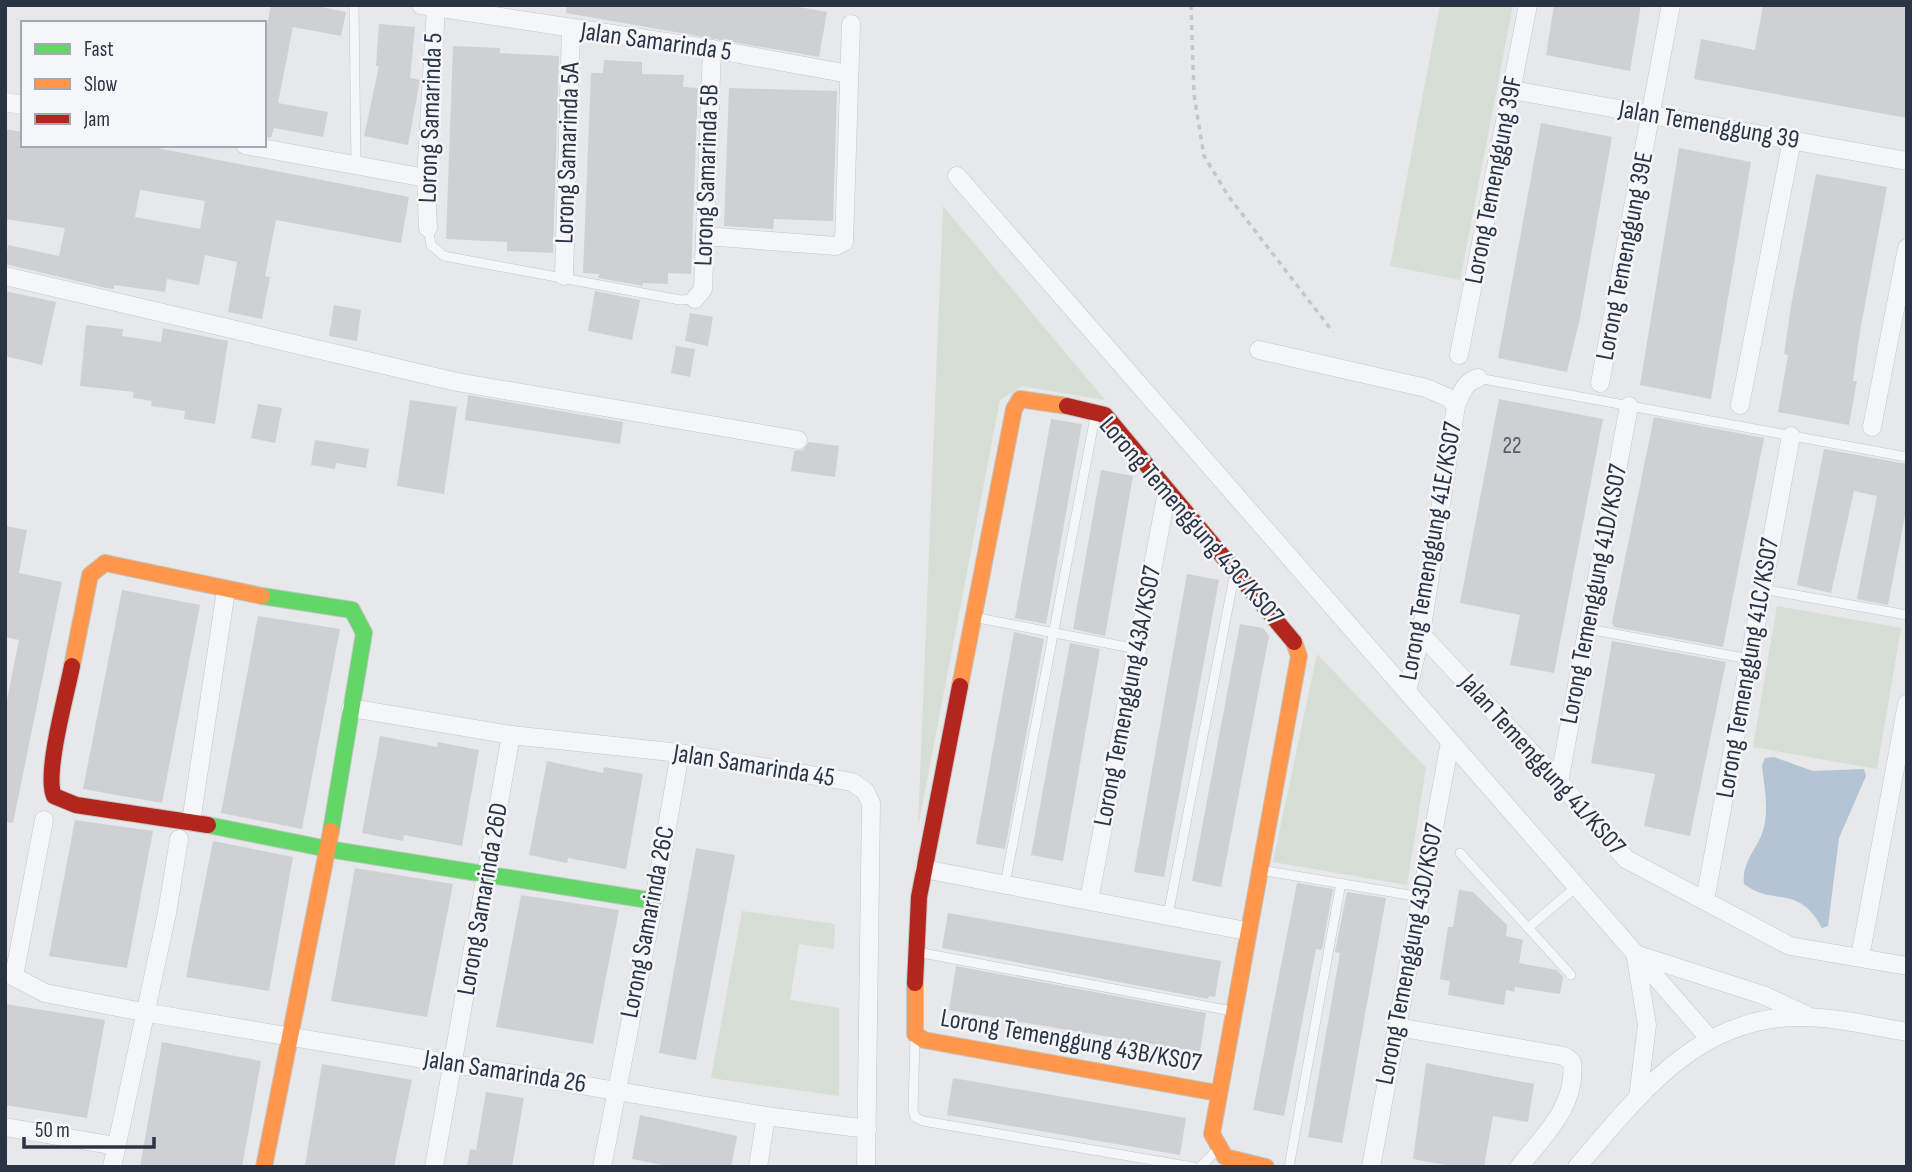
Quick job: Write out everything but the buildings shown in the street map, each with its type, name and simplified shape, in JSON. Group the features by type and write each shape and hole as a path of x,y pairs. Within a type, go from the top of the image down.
{"street":[{"name":"Lorong Temenggung 39F","path":"1459,355 1528,5"},
{"name":"Lorong Temenggung 39E","path":"1600,383 1671,5"},
{"name":"Jalan Samarinda 5","path":"428,7 712,49 849,74"},
{"name":"Lorong Samarinda 5","path":"428,7 428,228"},
{"path":"705,236 836,246 844,242 851,24"},
{"name":"Lorong Samarinda 5A","path":"564,276 571,30"},
{"name":"Lorong Samarinda 5B","path":"695,299 703,289 712,49"},
{"name":"Jalan Temenggung 39","path":"1512,90 1907,161"},
{"path":"1740,405 1792,140"},
{"path":"255,147 426,178"},
{"path":"957,176 1709,1038"},
{"path":"1872,427 1907,248"},
{"path":"5,276 457,382 798,440"},
{"name":"Lorong Temenggung 41E/KS07","path":"1259,350 1426,388 1449,398 1457,406 1421,634 1406,692"},
{"path":"1457,406 1462,390 1470,380 1478,378"},
{"name":"Lorong Temenggung 43C/KS07","path":"924,869 1014,409 1020,399 1096,411 1105,415 1167,492 1292,637 1299,656 1217,1093 1212,1134 1216,1151"},
{"name":"Lorong Temenggung 41D/KS07","path":"1559,782 1629,406"},
{"name":"Lorong Temenggung 41C/KS07","path":"1705,900 1790,436"},
{"name":"Lorong Temenggung 43A/KS07","path":"1089,900 1167,492"},
{"path":"264,1167 328,849 364,633 352,610 226,590 105,563 90,575 53,763 51,789 54,796 76,805 191,822 328,849 654,901"},
{"path":"191,822 226,590"},
{"name":"Jalan Temenggung 41/KS07","path":"1421,634 1559,782 1626,859 1790,946 1907,966"},
{"name":"Jalan Samarinda 45","path":"351,708 511,734 680,753 852,782 865,791 871,803 866,1167"},
{"path":"1860,957 1906,716"},
{"name":"Lorong Samarinda 26D","path":"434,1167 455,1063 511,734"},
{"name":"Lorong Temenggung 43D/KS07","path":"1370,1167 1450,742"},
{"name":"Lorong Samarinda 26C","path":"602,1167 680,753"},
{"path":"8,976 44,820"},
{"path":"112,1167 143,1012 167,913 179,839"},
{"path":"924,869 1246,931"},
{"name":"Lorong Temenggung 43B/KS07","path":"924,869 916,951 915,1034 924,1040 1217,1093"},
{"path":"1635,954 1763,995 1811,1018"},
{"path":"1635,954 1647,1025 1638,1098"},
{"name":"Jalan Samarinda 26","path":"8,976 45,993 143,1012 766,1116 867,1129"},
{"path":"1577,1167 1663,1071 1709,1038 1748,1023 1811,1018 1907,1032"},
{"path":"1397,1027 1564,1056 1572,1062 1573,1073 1567,1105 1519,1167"},
{"path":"758,1167 766,1116"},
{"path":"5,1127 116,1146"},
{"path":"1216,1151 1228,1160 1266,1167"}],"lane":[{"path":"354,5 356,166"},
{"path":"428,228 431,245 444,256 564,276 680,300 695,299"},
{"path":"1478,378 1907,457"},
{"path":"1005,884 1096,411"},
{"path":"1168,915 1236,571"},
{"path":"1762,589 1907,615"},
{"path":"973,617 1137,649"},
{"path":"1588,629 1749,659"},
{"path":"1460,853 1571,975"},
{"path":"1259,869 1421,897"},
{"path":"1289,1167 1341,883"},
{"path":"1528,928 1576,887"},
{"path":"916,951 1232,1011"},
{"path":"915,1034 913,1110 915,1117 923,1121 1193,1167"},
{"path":"1200,1167 1216,1151"}],"path":[{"path":"1191,5 1194,95 1204,156 1229,197 1333,332"}],"shaded area":[{"path":"1440,5 1513,5 1460,280 1390,266"},
{"path":"943,206 1105,400 1022,386 1000,400 918,827"},
{"path":"1777,606 1901,628 1877,769 1753,747"},
{"path":"1317,654 1426,768 1407,885 1273,862"},
{"path":"742,911 835,924 834,949 799,944 790,1000 839,1008 839,1096 711,1078"}],"water":[{"path":"1774,757 1813,771 1864,769 1866,776 1839,838 1828,926 1822,928 1804,905 1755,891 1744,884 1746,867 1765,822 1766,801 1762,766 1765,758"}],"traffic: fast":[{"path":"262,596 352,610 364,633 331,831"},
{"path":"208,825 328,849 654,901"}],"traffic: slow":[{"path":"960,686 1014,409 1020,399 1067,406"},
{"path":"72,666 90,575 105,563 262,596"},
{"path":"1266,1167 1225,1157 1212,1134 1299,656 1294,642"},
{"path":"264,1167 331,831"},
{"path":"915,983 915,1034 924,1040 1217,1093"}],"traffic: jam":[{"path":"1067,406 1105,415 1294,642"},
{"path":"72,666 54,752 54,796 76,805 208,825"},
{"path":"915,983 919,897 960,686"}]}
